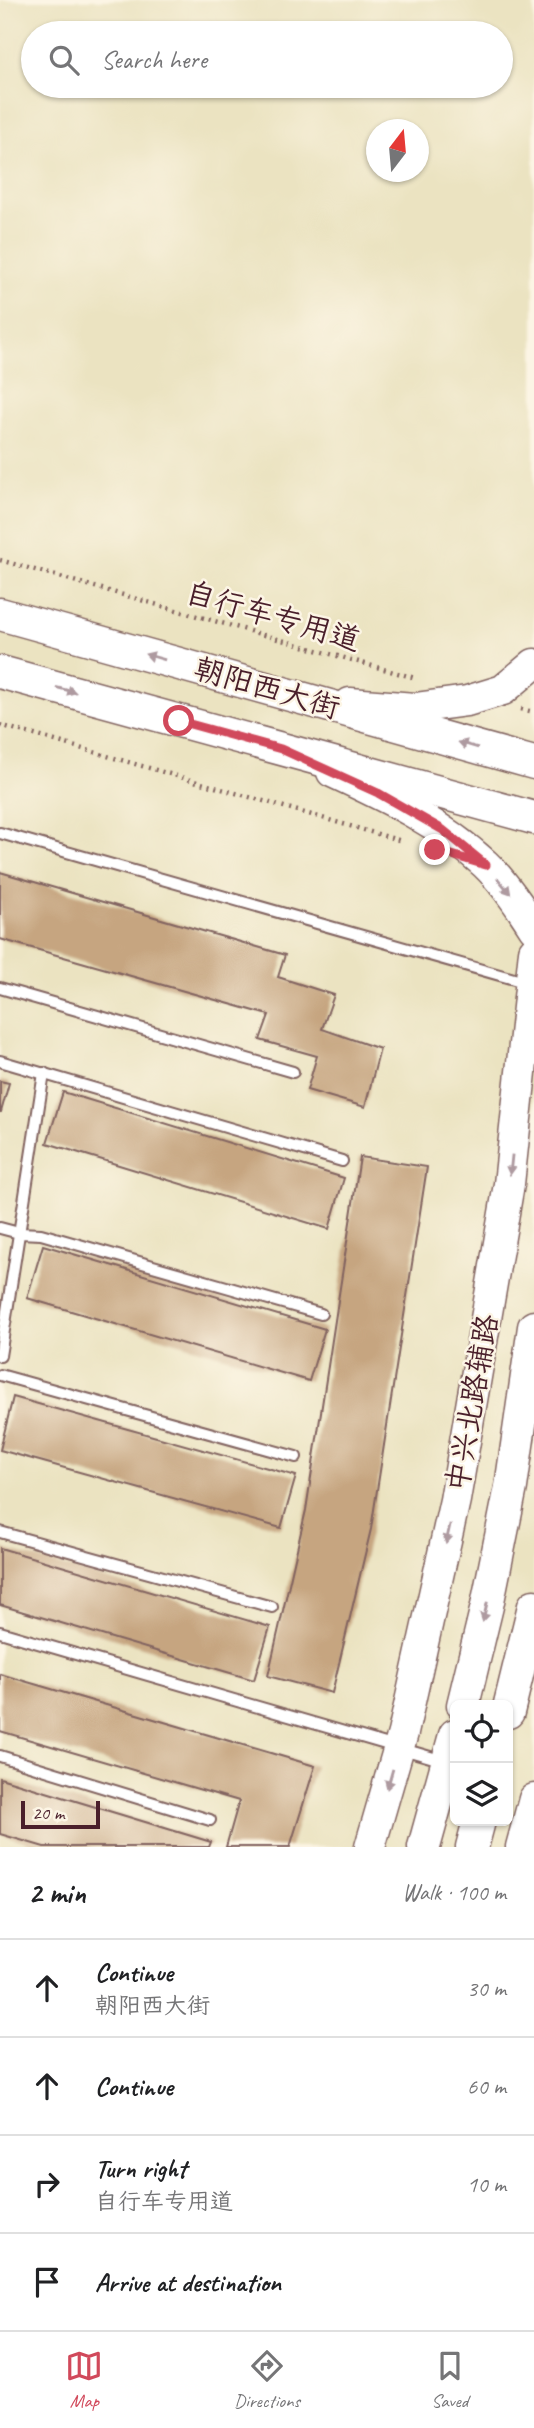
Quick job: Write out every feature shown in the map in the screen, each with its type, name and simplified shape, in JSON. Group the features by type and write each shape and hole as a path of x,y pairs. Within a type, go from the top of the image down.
{"main road":[{"name":"朝阳西大街","path":"0,614 534,763"},
{"name":"朝阳西大街","path":"0,672 534,818"},
{"path":"464,1700 511,1487 534,1327"},
{"path":"511,1700 534,1606"},
{"path":"424,1847 450,1753"},
{"path":"472,1847 478,1826"}],"street":[{"path":"303,698 415,708 480,697 503,690 534,664"},
{"path":"281,749 378,793 443,830 486,865 534,928"},
{"name":"中兴北路辅路","path":"370,1847 399,1748 455,1500 509,1184 534,951"},
{"path":"521,1847 534,1799"}],"lane":[{"path":"0,833 530,984"},
{"path":"0,988 293,1072"},
{"path":"0,1060 342,1161"},
{"path":"0,1356 44,1073"},
{"path":"0,1228 19,1233 41,1234 321,1314"},
{"path":"0,1375 296,1457"},
{"path":"0,1532 272,1607"},
{"path":"0,1632 399,1748 450,1749"},
{"path":"0,1756 210,1820"}],"path":[{"name":"自行车专用道","path":"0,560 427,682"},
{"path":"480,697 534,712"},
{"path":"0,725 407,842"}],"building":[{"path":"0,872 285,955 278,977 334,995 322,1029 380,1049 365,1107 307,1090 317,1056 260,1040 269,1015 0,939"},
{"path":"0,1081 9,1083 1,1112 0,1112"},
{"path":"63,1092 344,1178 329,1229 47,1143"},
{"path":"360,1157 427,1167 371,1529 332,1693 268,1676 306,1510"},
{"path":"43,1245 325,1329 309,1381 27,1298"},
{"path":"13,1397 296,1476 281,1528 0,1450"},
{"path":"0,1548 270,1627 254,1680 0,1605"},
{"path":"0,1674 315,1766 290,1847 226,1847 239,1801 0,1731"},
{"path":"0,1778 211,1842 209,1847 44,1847 0,1834"}],"route":[{"path":"179,721 281,749 378,793 443,830 486,865 435,850"}]}
